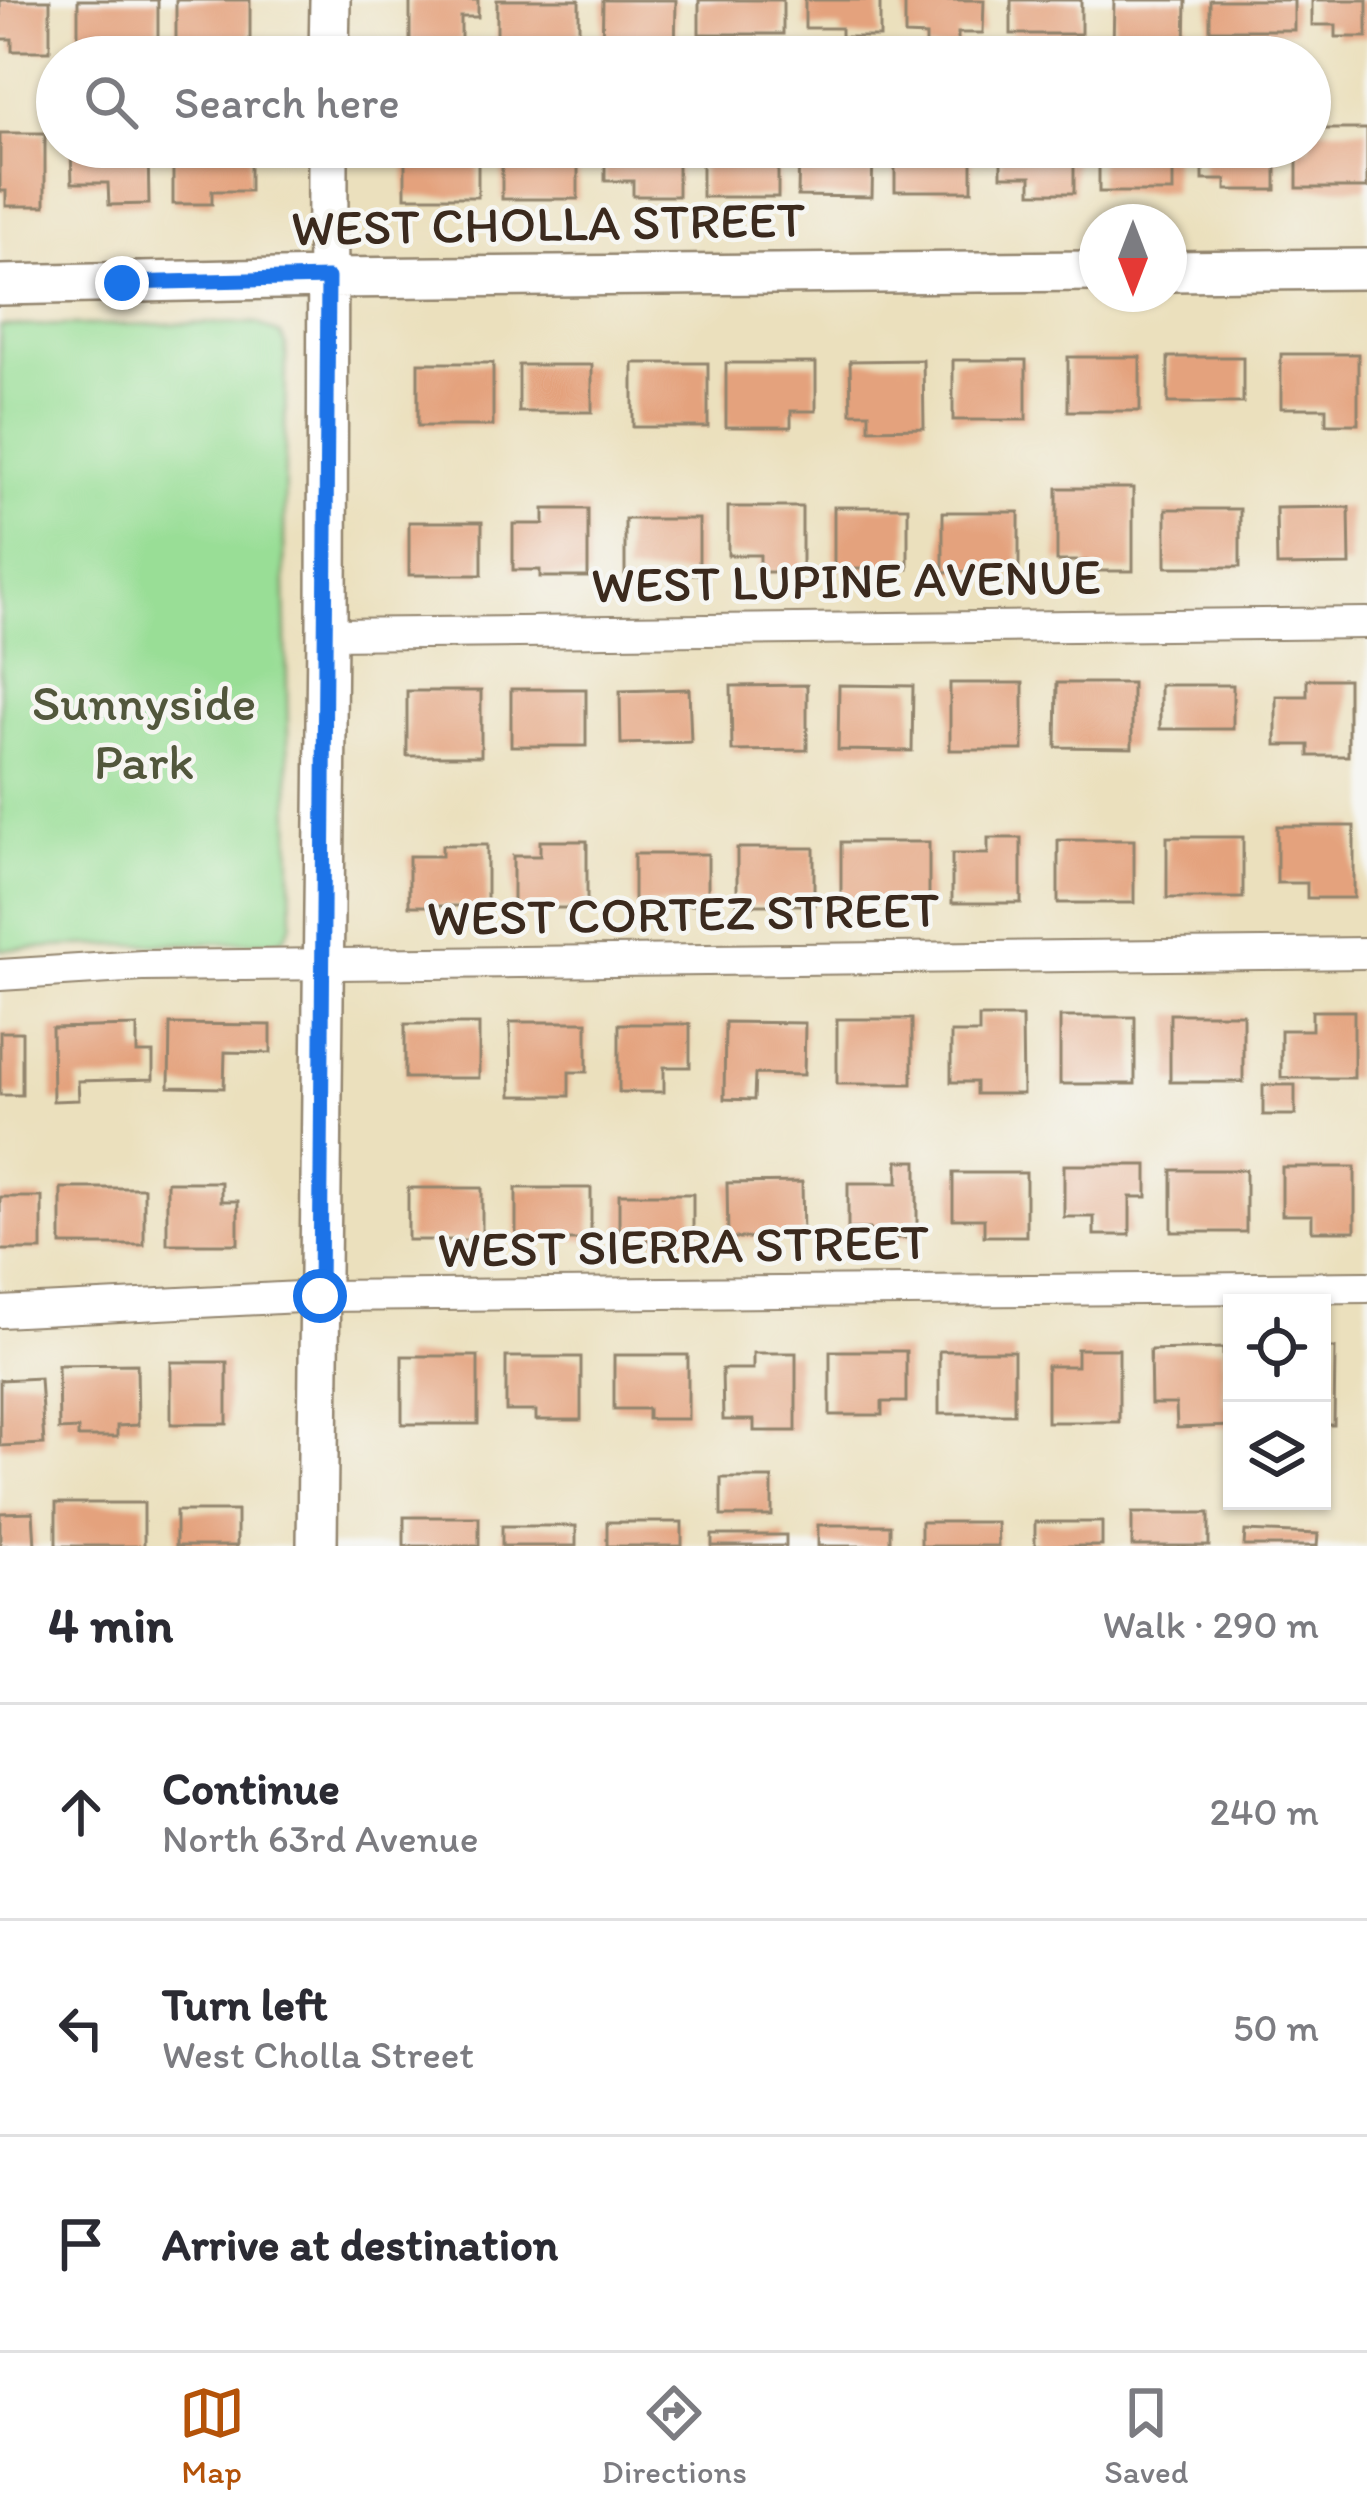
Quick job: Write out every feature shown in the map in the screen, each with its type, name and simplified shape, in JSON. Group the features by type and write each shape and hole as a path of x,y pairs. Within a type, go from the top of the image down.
{"street":[{"path":"329,36 330,0"},
{"path":"317,1546 328,168"},
{"path":"1187,271 1367,269"},
{"name":"WEST CHOLLA STREET","path":"0,285 1079,272"},
{"name":"WEST LUPINE AVENUE","path":"326,634 1367,623"},
{"name":"WEST CORTEZ STREET","path":"0,975 142,966 1367,953"},
{"name":"WEST SIERRA STREET","path":"0,1312 320,1296 1367,1287"}],"green space":[{"name":"Sunnyside Park","path":"256,323 281,335 286,345 284,540 292,923 284,938 271,942 0,950 0,326"}],"building":[{"path":"0,0 50,0 50,36 36,36 36,51 12,51 12,39 0,39"},
{"path":"78,0 158,0 158,36 78,36"},
{"path":"176,0 250,0 250,36 176,36"},
{"path":"410,0 478,0 478,17 461,17 461,36 410,36"},
{"path":"497,0 579,0 579,36 497,36"},
{"path":"603,0 676,0 675,36 602,36"},
{"path":"699,0 783,0 783,34 699,34"},
{"path":"805,0 880,0 880,36 841,36 841,28 805,28"},
{"path":"905,0 984,0 983,33 905,35"},
{"path":"1011,0 1081,0 1081,34 1011,34"},
{"path":"1114,0 1186,0 1185,36 1113,36"},
{"path":"1210,0 1294,0 1294,30 1210,30"},
{"path":"1312,0 1367,0 1367,37 1336,37 1336,25 1312,25"},
{"path":"1331,129 1367,129 1367,188 1297,188 1297,168 1331,168"},
{"path":"0,133 36,133 36,168 45,168 45,206 6,206 6,191 0,191"},
{"path":"72,168 148,168 149,204 109,205 108,183 72,183"},
{"path":"173,168 250,168 250,191 212,191 212,204 173,204"},
{"path":"405,168 478,168 478,197 405,197"},
{"path":"502,168 578,168 578,199 502,199"},
{"path":"605,168 678,168 678,196 633,196 633,181 605,181"},
{"path":"702,168 778,168 778,197 702,197"},
{"path":"799,168 873,168 872,197 798,196"},
{"path":"895,168 972,168 972,191 895,191"},
{"path":"1001,168 1074,168 1074,193 1031,193 1031,176 1001,176"},
{"path":"1099,168 1173,168 1173,192 1099,192"},
{"path":"1203,168 1276,168 1276,190 1226,190 1226,180 1203,180"},
{"path":"1281,354 1358,354 1358,424 1326,424 1326,408 1281,408"},
{"path":"1068,357 1140,357 1140,411 1068,411"},
{"path":"1168,357 1243,357 1243,403 1168,403"},
{"path":"923,360 924,428 869,429 869,413 851,413 850,361"},
{"path":"953,360 1026,360 1026,420 953,420"},
{"path":"418,363 493,363 493,426 418,426"},
{"path":"633,363 708,363 708,427 633,427"},
{"path":"726,363 816,363 816,411 791,411 791,427 726,427"},
{"path":"519,365 592,365 592,412 519,412"},
{"path":"1057,488 1133,488 1133,571 1087,571 1087,561 1057,561"},
{"path":"728,507 802,507 802,572 760,572 760,555 728,555"},
{"path":"834,507 908,507 908,569 834,569"},
{"path":"1349,507 1350,565 1277,566 1276,508"},
{"path":"544,509 588,509 588,577 540,577 540,570 513,570 513,524 544,524"},
{"path":"1166,509 1240,509 1240,567 1166,567"},
{"path":"943,512 1019,512 1019,572 943,572"},
{"path":"625,519 699,519 699,574 625,574"},
{"path":"409,522 482,522 482,575 409,575"},
{"path":"1307,679 1348,679 1348,756 1309,756 1309,745 1276,745 1276,696 1307,696"},
{"path":"950,683 1023,683 1023,750 950,750"},
{"path":"1057,683 1132,683 1132,748 1056,747"},
{"path":"807,685 807,750 732,751 731,686"},
{"path":"839,685 913,686 912,751 838,750"},
{"path":"1160,685 1233,685 1233,729 1160,729"},
{"path":"511,689 586,689 586,746 511,746"},
{"path":"689,689 691,742 621,744 620,691"},
{"path":"407,691 481,691 481,756 407,756"},
{"path":"1277,826 1354,826 1354,898 1307,898 1307,883 1277,883"},
{"path":"1167,837 1243,837 1243,898 1167,898"},
{"path":"988,838 1021,838 1021,903 952,903 952,854 988,854"},
{"path":"1058,840 1134,840 1134,903 1058,903"},
{"path":"540,841 587,841 587,908 513,908 513,856 540,856"},
{"path":"841,842 929,842 929,904 841,904"},
{"path":"442,845 487,845 487,906 409,906 409,856 442,856"},
{"path":"737,848 814,848 814,905 737,905"},
{"path":"634,854 708,854 708,905 634,905"},
{"path":"1312,1011 1354,1011 1354,1078 1281,1078 1281,1030 1312,1030"},
{"path":"1170,1014 1243,1014 1243,1082 1170,1082"},
{"path":"979,1017 1022,1017 1023,1094 976,1094 976,1082 951,1082 951,1033 979,1033"},
{"path":"1060,1017 1135,1017 1135,1084 1060,1084"},
{"path":"837,1019 912,1019 912,1084 837,1084"},
{"path":"510,1022 587,1022 587,1072 569,1072 569,1096 511,1096"},
{"path":"725,1022 805,1023 804,1075 755,1074 754,1100 724,1099"},
{"path":"170,1024 271,1025 271,1053 225,1052 224,1088 169,1087"},
{"path":"405,1024 479,1024 479,1078 405,1078"},
{"path":"619,1024 690,1024 690,1067 664,1067 664,1092 619,1092"},
{"path":"137,1026 137,1053 153,1053 153,1079 78,1081 79,1100 53,1101 52,1028"},
{"path":"0,1032 22,1032 22,1095 0,1095"},
{"path":"1263,1085 1295,1085 1295,1115 1263,1115"},
{"path":"898,1161 917,1161 917,1238 870,1238 870,1229 848,1229 848,1183 898,1183"},
{"path":"1064,1165 1147,1165 1147,1197 1130,1197 1130,1235 1094,1235 1094,1217 1064,1217"},
{"path":"1282,1167 1355,1167 1355,1231 1312,1231 1312,1215 1282,1215"},
{"path":"1172,1170 1246,1170 1246,1232 1172,1232"},
{"path":"953,1173 1026,1173 1026,1236 984,1236 984,1219 953,1219"},
{"path":"167,1182 221,1182 221,1201 238,1201 238,1244 167,1244"},
{"path":"802,1182 803,1238 728,1238 727,1183"},
{"path":"61,1188 144,1188 144,1245 61,1245"},
{"path":"408,1188 482,1188 482,1240 408,1240"},
{"path":"516,1188 591,1188 591,1240 516,1240"},
{"path":"619,1194 693,1194 693,1240 619,1240"},
{"path":"0,1197 42,1197 42,1250 0,1250"},
{"path":"1223,1348 1223,1426 1177,1428 1176,1404 1151,1404 1150,1350"},
{"path":"1331,1348 1335,1348 1331,1425"},
{"path":"1077,1349 1119,1349 1119,1422 1047,1422 1047,1366 1077,1366"},
{"path":"830,1351 906,1351 906,1402 882,1402 882,1415 830,1415"},
{"path":"939,1351 1014,1351 1014,1414 939,1414"},
{"path":"753,1353 796,1353 796,1431 754,1431 754,1420 723,1420 722,1369 753,1369"},
{"path":"614,1355 688,1355 688,1419 648,1419 648,1409 614,1409"},
{"path":"402,1356 478,1356 478,1424 402,1424"},
{"path":"506,1357 581,1357 581,1420 536,1420 536,1411 506,1411"},
{"path":"171,1362 227,1362 227,1424 171,1424"},
{"path":"137,1364 138,1425 117,1426 117,1437 78,1437 78,1429 59,1430 58,1365"},
{"path":"40,1378 44,1444 0,1446 0,1380"},
{"path":"721,1478 772,1478 772,1516 721,1516"},
{"path":"56,1503 144,1503 144,1546 56,1546"},
{"path":"176,1511 237,1511 237,1546 176,1546"},
{"path":"33,1512 35,1546 0,1546 0,1513"},
{"path":"1132,1513 1209,1513 1209,1546 1132,1546"},
{"path":"404,1517 479,1517 479,1546 404,1546"},
{"path":"607,1522 682,1522 682,1546 607,1546"},
{"path":"921,1522 997,1522 998,1546 921,1546"},
{"path":"1035,1522 1102,1522 1102,1546 1035,1546"},
{"path":"818,1525 890,1525 890,1546 818,1546"},
{"path":"502,1526 576,1526 576,1546 502,1546"},
{"path":"1245,1531 1318,1534 1317,1546 1244,1546"},
{"path":"712,1535 786,1535 786,1546 712,1546"}],"route":[{"path":"122,283 328,278 320,1296"}]}
